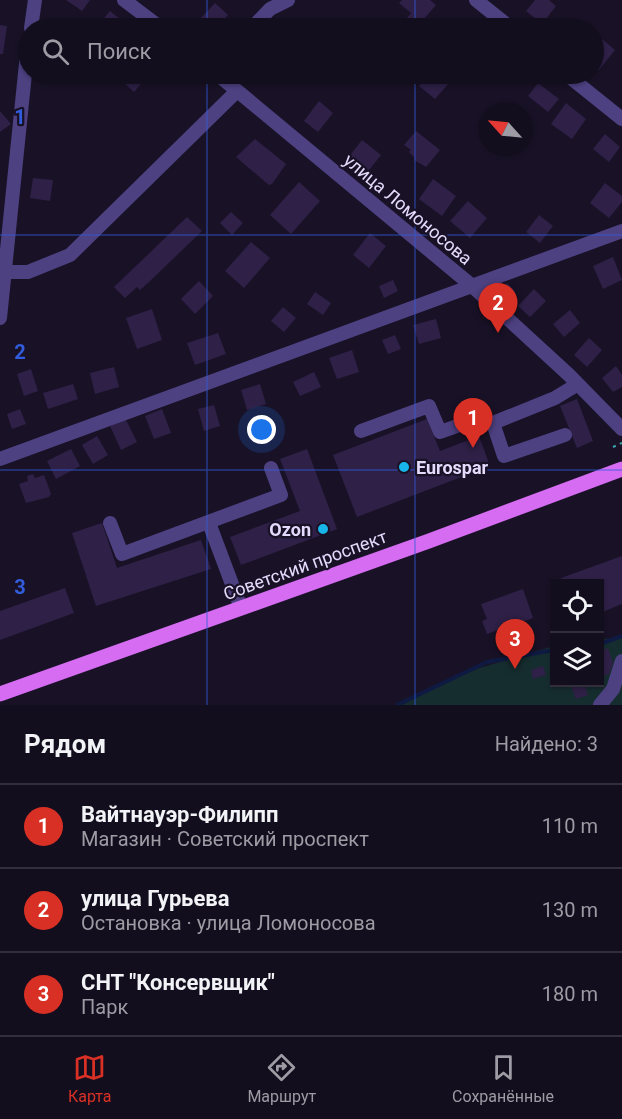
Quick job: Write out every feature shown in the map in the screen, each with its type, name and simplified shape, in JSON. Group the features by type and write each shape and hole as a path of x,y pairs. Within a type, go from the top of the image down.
{"main road":[{"name":"Советский проспект","path":"0,694 622,469"}],"street":[{"path":"32,18 35,0"},
{"path":"124,0 147,18"},
{"path":"261,18 270,9 288,0"},
{"path":"476,0 498,18"},
{"path":"0,318 24,84"},
{"name":"улица Ломоносова","path":"229,84 471,285 578,384 622,429"},
{"path":"578,84 622,119"},
{"path":"5,272 28,272 70,255 237,91"},
{"path":"0,459 622,231"},
{"path":"361,431 429,406 440,432 477,418 493,423 555,398 578,384"},
{"path":"493,423 504,456 565,435"},
{"path":"110,523 122,554 282,495 271,468"},
{"path":"209,523 242,608"},
{"path":"600,705 613,689 622,661"}],"path":[{"path":"613,447 622,443"}],"green space":[{"path":"622,638 622,705 402,705 459,674 550,647 550,687 604,687 604,639"}],"building":[{"path":"66,0 90,0 82,11"},
{"path":"402,0 430,0 436,5 425,18 407,18 411,13 399,3"},
{"path":"535,0 549,0 556,6 547,18 535,18 526,11"},
{"path":"215,3 228,15 225,18 201,18"},
{"path":"110,11 119,18 104,18"},
{"path":"0,25 7,26 3,54 0,54"},
{"path":"604,41 615,50 604,64"},
{"path":"125,84 141,84 134,92"},
{"path":"421,84 448,84 435,99 419,86"},
{"path":"539,84 559,99 548,112 528,96"},
{"path":"319,101 333,113 318,132 304,121"},
{"path":"566,103 586,119 572,139 551,124"},
{"path":"0,111 11,124 0,132"},
{"path":"416,131 440,150 426,167 414,160 409,152 411,150 404,145"},
{"path":"605,134 620,147 609,162 593,149"},
{"path":"255,139 286,164 272,184 269,185 236,157"},
{"path":"362,140 381,155 366,174 347,159"},
{"path":"33,178 53,180 50,201 30,198"},
{"path":"433,179 456,196 442,216 419,199"},
{"path":"299,182 320,201 291,234 270,215"},
{"path":"605,183 622,196 622,202 609,218 590,203"},
{"path":"468,201 487,218 470,238 450,221"},
{"path":"231,212 243,223 232,235 220,223"},
{"path":"539,215 553,226 540,243 526,232"},
{"path":"187,217 202,231 140,290 137,287 125,298 114,287"},
{"path":"370,233 386,246 369,268 353,255"},
{"path":"251,242 270,258 244,288 225,271"},
{"path":"613,257 622,280 603,289 593,266"},
{"path":"393,280 398,291 384,298 379,286"},
{"path":"199,281 213,296 195,314 181,299"},
{"path":"507,283 515,291 506,301 498,293"},
{"path":"534,289 546,301 530,317 518,306"},
{"path":"315,292 331,303 323,315 307,304"},
{"path":"283,307 296,318 284,332 271,321"},
{"path":"152,309 162,340 137,349 126,318"},
{"path":"570,310 580,323 564,337 553,324"},
{"path":"436,319 441,338 419,344 413,325"},
{"path":"218,333 226,354 195,365 187,343"},
{"path":"395,335 401,349 388,354 382,340"},
{"path":"589,338 602,350 587,367 574,355"},
{"path":"352,350 359,372 337,379 329,358"},
{"path":"616,366 622,375 622,387 613,392 602,378"},
{"path":"114,367 119,387 95,394 90,373"},
{"path":"31,369 38,391 24,396 17,374"},
{"path":"314,372 321,387 300,396 293,382"},
{"path":"73,384 78,399 48,409 43,393"},
{"path":"260,384 266,404 247,410 241,390"},
{"path":"577,399 593,441 577,448 560,406"},
{"path":"214,405 220,426 204,431 198,409"},
{"path":"20,409 26,424 12,429 7,414"},
{"path":"162,409 171,433 154,439 145,416"},
{"path":"125,418 137,442 121,450 110,426"},
{"path":"427,419 440,451 479,436 490,466 357,517 333,455"},
{"path":"97,436 108,455 93,464 82,445"},
{"path":"71,449 80,466 56,479 47,461"},
{"path":"307,449 337,529 241,565 230,537 300,511 280,459"},
{"path":"33,474 35,478 44,475 51,494 49,497 26,503 19,484 28,481 27,476"},
{"path":"102,523 117,568 201,540 211,569 96,606 72,533"},
{"path":"622,556 622,604 604,611 604,579 561,578"},
{"path":"65,588 74,613 0,640 0,611"},
{"path":"523,589 533,618 487,634 482,621 487,619 481,604"},
{"path":"608,648 613,663 609,674 604,676 604,650"},
{"path":"543,666 546,675 533,679 531,670"},
{"path":"571,687 586,687 588,695 576,699"}],"waterway":[{"path":"604,643 622,636"},
{"path":"397,705 487,662 550,651"}],"place":[{"name":"улица Гурьева","path":"498,333"},
{"name":"Вайтнауэр-Филипп","path":"473,448"},
{"name":"Eurospar","path":"404,467"},
{"name":"Ozon","path":"323,529"},
{"name":"СНТ \"Консервщик\"","path":"515,669"}]}
